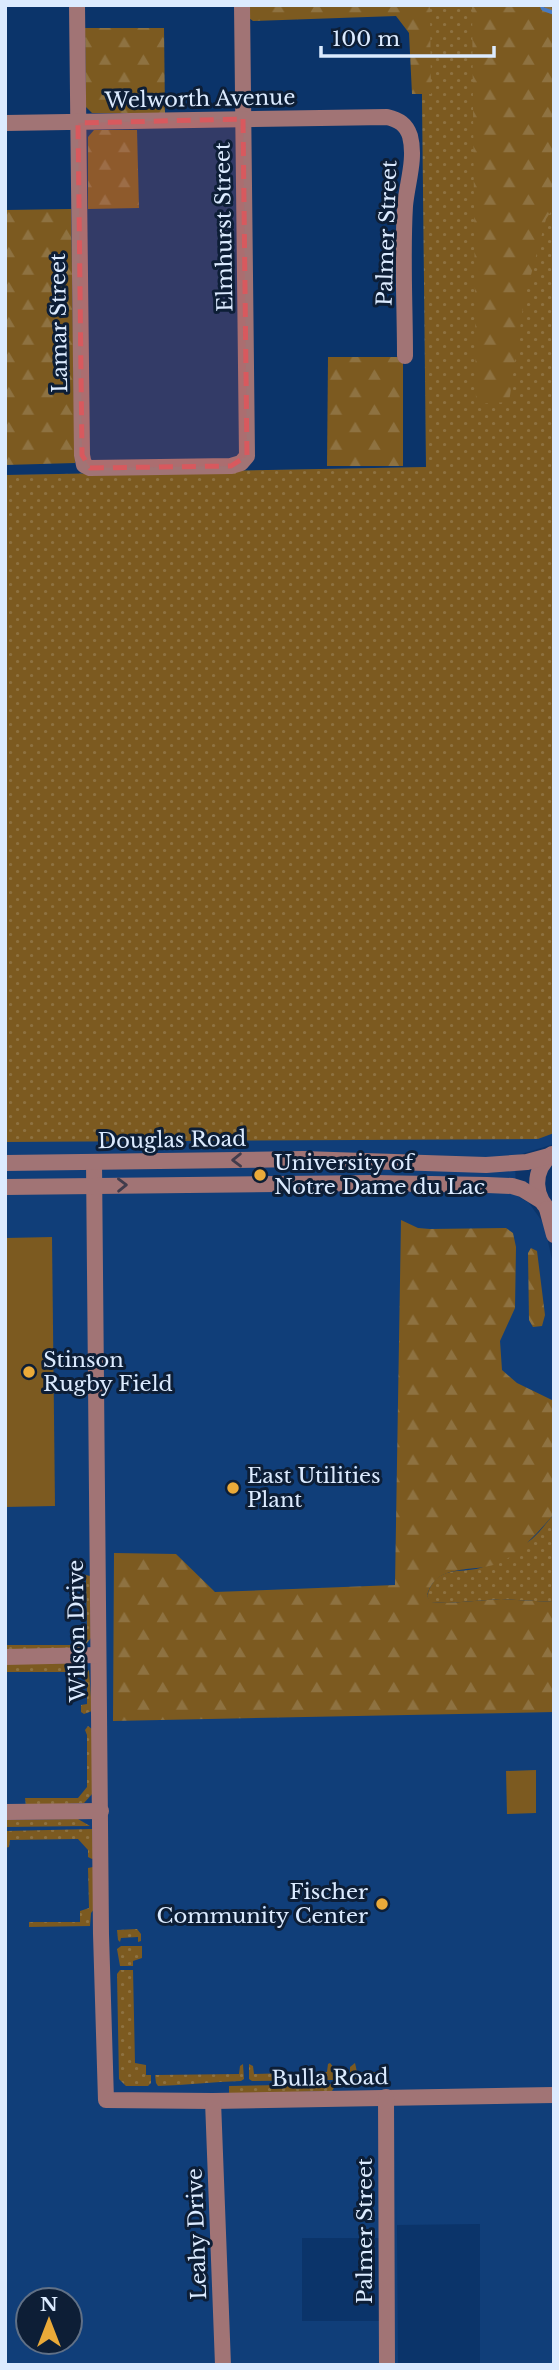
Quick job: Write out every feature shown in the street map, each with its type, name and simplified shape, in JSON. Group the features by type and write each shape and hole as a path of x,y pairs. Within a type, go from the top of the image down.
{"street":[{"name":"Lamar Street","path":"77,5 84,465 90,468 231,466 241,463 247,456 247,449"},
{"name":"Elmhurst Street","path":"242,5 247,449"},
{"name":"Welworth Avenue","path":"5,123 395,119"},
{"name":"Palmer Street","path":"395,119 406,127 411,143 412,165 405,205 405,356"},
{"name":"Douglas Road","path":"5,1163 303,1159 486,1166 527,1162 551,1154"},
{"path":"551,1154 541,1165 537,1188 547,1208 554,1235"},
{"name":"Wilson Drive","path":"94,1162 101,1948 106,2100"},
{"name":"Douglas Road","path":"5,1187 374,1183 499,1185 522,1189 547,1208"},
{"path":"5,1657 98,1655"},
{"path":"7,1812 101,1811"},
{"name":"Bulla Road","path":"106,2100 213,2101 554,2095"},
{"name":"Palmer Street","path":"386,2097 387,2365"},
{"name":"Leahy Drive","path":"213,2101 223,2365"}],"highlighted area":[{"path":"243,119 247,456 231,466 90,468 82,455 78,123"}],"shaded area":[{"name":"University of Notre Dame du Lac","path":"421,5 554,5 554,1144 515,1156 516,1195 529,1203 544,1224 554,1268 554,2365 5,2365 5,475 426,467","holes":["480,2224 480,2363 398,2364 397,2225","302,2238 379,2238 380,2321 302,2321"]}],"green space":[{"path":"249,5 430,5 431,94 412,94 409,33 396,16 253,21 249,18"},
{"path":"421,5 554,5 554,1133 538,1139 5,1142 5,475 426,467"},
{"path":"472,5 554,5 554,207 546,219 524,301 509,402 476,404"},
{"path":"85,28 164,28 165,113 92,113 86,107"},
{"path":"94,130 137,130 139,208 88,209 88,137"},
{"path":"71,209 75,463 5,465 5,210"},
{"path":"328,357 403,357 403,466 327,466"},
{"path":"401,1220 418,1228 506,1228 513,1233 516,1247 515,1308 500,1341 502,1370 517,1383 554,1401 554,1514 512,1555 487,1567 446,1573 432,1585 427,1596 431,1602 448,1603 501,1599 554,1602 554,1712 113,1721 114,1553 176,1554 215,1592 395,1585"},
{"name":"Stinson Rugby Field","path":"52,1237 55,1506 5,1507 5,1238"},
{"path":"531,1248 537,1251 545,1315 542,1326 533,1327 529,1320 528,1253"},
{"path":"554,1514 554,1602 501,1599 430,1602 427,1596 436,1579 449,1572 480,1568 499,1559 532,1539"},
{"path":"82,1574 90,1576 91,1638 82,1649 5,1651 5,1645 76,1645 76,1635 81,1635 81,1628 87,1627 86,1580 77,1577"},
{"path":"78,1663 81,1666 78,1672 5,1672 5,1664"},
{"path":"89,1670 92,1711 84,1714 81,1712 81,1705 87,1704 87,1684 83,1676"},
{"path":"88,1726 92,1729 93,1793 84,1803 26,1806 25,1798 78,1798 87,1787 85,1730"},
{"path":"536,1770 536,1813 507,1814 506,1771"},
{"path":"78,1819 90,1826 5,1827 5,1820"},
{"path":"92,1829 92,1859 88,1857 88,1850 78,1839 10,1840 9,1847 5,1848 5,1831"},
{"path":"93,1867 95,1908 91,1913 90,1926 29,1927 29,1922 80,1922 80,1911 89,1908 88,1868"},
{"path":"137,1929 141,1934 141,1941 138,1942 138,1937 121,1938 120,1942 118,1940 117,1930"},
{"path":"121,1946 142,1946 142,1958 133,1961 133,1966 120,1966 117,1949"},
{"path":"120,1970 133,1970 135,2063 146,2065 146,2075 151,2075 151,2083 148,2086 126,2086 119,2079 117,1974"},
{"path":"330,2063 335,2069 335,2079 332,2080 249,2079 249,2064 253,2066 254,2074 327,2072"},
{"path":"355,2063 357,2072 380,2072 380,2079 350,2079 350,2067"},
{"path":"243,2064 244,2079 241,2081 158,2086 156,2083 155,2075 239,2074"},
{"path":"229,2086 335,2086 332,2091 229,2094"}],"waterway":[{"path":"541,5 543,9 554,13"}],"place":[{"name":"University of Notre Dame du Lac","path":"260,1175"},
{"name":"Stinson Rugby Field","path":"29,1372"},
{"name":"East Utilities Plant","path":"233,1488"},
{"name":"Fischer Community Center","path":"382,1904"}]}
